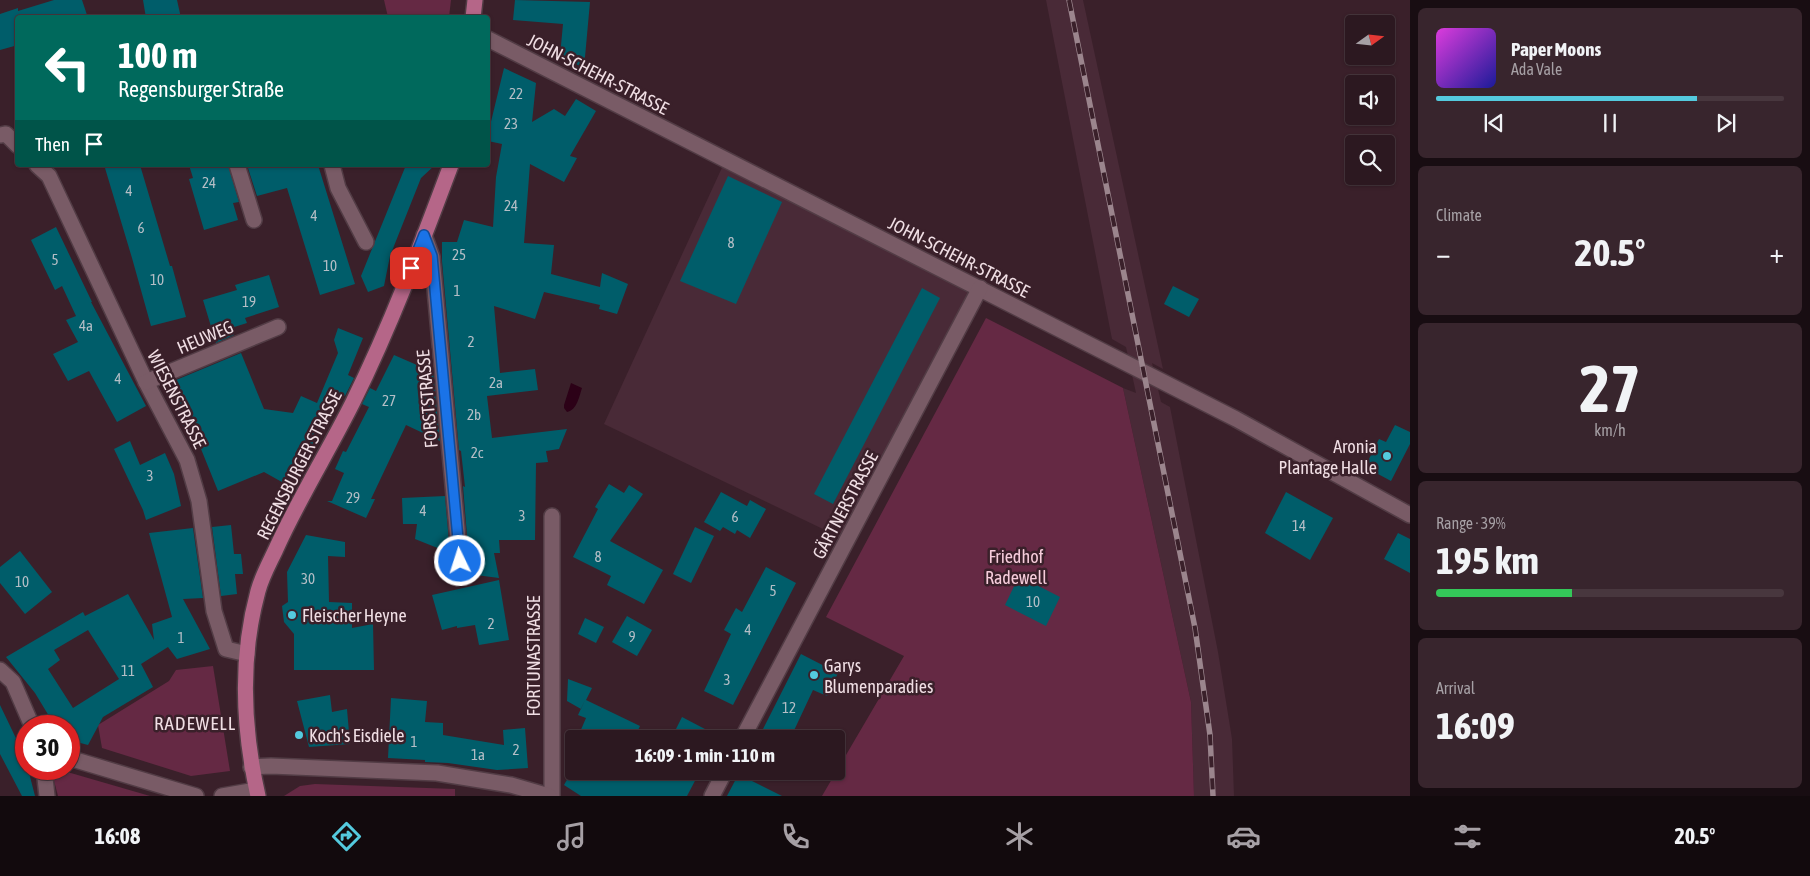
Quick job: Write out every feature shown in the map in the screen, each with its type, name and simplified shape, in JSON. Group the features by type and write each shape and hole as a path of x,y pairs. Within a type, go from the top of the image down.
{"main road":[{"path":"473,15 475,0"},
{"name":"REGENSBURGER STRASSE","path":"257,793 251,767 246,711 246,654 259,588 290,520 353,402 391,317 450,167"}],"street":[{"name":"JOHN-SCHEHR-STRASSE","path":"490,40 1236,419 1410,515"},
{"path":"0,135 6,134 15,143"},
{"name":"WIESENSTRASSE","path":"39,167 49,176 146,382 187,460 198,500 214,611 226,649 246,654"},
{"path":"238,167 254,220"},
{"path":"333,167 338,188 366,242"},
{"name":"FORSTSTRASSE","path":"424,235 432,256 460,561"},
{"name":"GÄRTNERSTRASSE","path":"747,730 980,288"},
{"name":"HEUWEG","path":"146,382 278,327"},
{"name":"FORTUNASTRASSE","path":"551,796 552,516"},
{"path":"0,670 13,682 27,715"},
{"path":"80,761 196,796"},
{"path":"251,767 271,766 437,773 511,785 551,796"},
{"path":"45,780 47,796"},
{"path":"712,796 720,780"},
{"path":"222,796 257,793"}],"shaded area":[{"path":"1046,0 1083,0 1163,369 1152,363 1161,402 1170,407 1218,652 1232,739 1234,796 1194,796 1191,702 1123,388 1136,393 1126,347 1112,339"},
{"path":"726,159 980,288 848,541 604,424"},
{"path":"571,383 582,388 575,406 567,412 564,405"}],"green space":[{"path":"384,0 451,0 449,15 388,15"},
{"name":"Friedhof Radewell","path":"986,318 1123,388 1191,702 1194,796 822,796 831,780 845,780 845,757 904,656 826,617"},
{"path":"213,666 230,771 191,776 102,748 98,725 169,681 176,670"},
{"path":"80,776 150,796 58,796 54,780 80,780"},
{"path":"315,784 455,789 455,796 284,796 300,786"}],"building":[{"path":"54,0 82,0 87,15 15,15 15,46 0,50 0,14 18,8 18,11"},
{"path":"143,0 177,0 180,15 146,15"},
{"path":"515,0 590,2 584,68 560,56 563,24 513,20"},
{"path":"504,68 536,83 532,122 554,109 565,116 576,99 596,111 570,156 577,158 564,182 530,164 524,243 554,245 551,274 600,287 602,273 628,284 617,314 599,309 600,305 544,292 535,319 494,306 500,373 535,369 538,390 487,396 492,438 567,429 559,449 546,451 548,462 536,463 535,540 499,540 500,553 494,553 499,578 445,571 450,555 452,566 457,570 466,568 469,560 463,486 465,487 461,451 459,450 442,261 442,242 457,242 464,220 493,227 496,177 502,144 490,141 490,126"},
{"path":"141,167 186,317 151,326 105,168"},
{"path":"190,167 229,167 239,202 233,203 238,220 204,230 189,179 193,178"},
{"path":"248,167 319,167 355,284 320,295 287,188 257,196"},
{"path":"405,167 433,167 421,178 390,256 384,286 368,292 361,276"},
{"path":"728,176 782,202 736,304 680,281"},
{"path":"56,227 91,302 146,406 117,422 89,371 68,381 53,354 78,342 66,320 76,316 62,286 55,290 31,240"},
{"path":"269,275 279,307 245,318 247,323 231,328 234,335 216,343 203,300 237,290 235,285"},
{"path":"1173,286 1199,299 1189,317 1164,304"},
{"path":"922,288 940,298 833,504 814,494"},
{"path":"338,328 363,338 348,375 354,378 345,396 340,394 337,398 313,447 310,446 289,486 264,472 218,491 199,444 193,447 164,385 241,353 264,409 293,413 301,396 317,403 338,353 334,340"},
{"path":"394,355 433,372 440,441 406,425 371,499 375,499 366,518 327,501 332,501 344,473 335,469 343,451 346,452 369,407 362,404 370,388 376,391"},
{"name":"Aronia Plantage Halle","path":"1395,425 1410,432 1410,444 1391,481 1365,467 1379,439 1386,442"},
{"path":"130,441 140,465 165,453 174,474 181,506 146,520 114,449"},
{"path":"609,484 624,493 629,485 643,494 610,541 663,570 644,604 607,585 611,576 573,557 598,509 595,507"},
{"path":"721,492 747,506 750,500 766,509 750,538 737,530 735,534 723,527 720,531 704,522"},
{"path":"1286,492 1333,518 1310,560 1265,533"},
{"path":"445,496 450,553 415,539 417,524 403,524 402,498"},
{"path":"231,525 234,554 241,554 243,574 235,574 237,594 221,596 212,527"},
{"path":"695,527 714,536 691,583 673,574"},
{"path":"193,528 203,598 183,599 210,649 177,659 168,647 141,664 153,687 103,717 88,745 80,743 80,715 48,715 35,693 6,657 83,612 85,616 128,594 154,640 152,624 172,617 149,533","holes":["88,630 119,679 73,708 48,669 60,660 54,650"]},
{"path":"1398,533 1410,539 1410,573 1384,559"},
{"path":"306,535 345,542 345,557 328,556 329,602 352,603 352,628 373,624 374,670 294,670 294,634 284,622 282,606 288,602 287,572"},
{"path":"20,551 52,592 25,614 0,583 0,567"},
{"path":"766,567 796,583 733,705 704,691 731,634 724,630 736,608 742,612"},
{"path":"1019,576 1060,597 1046,626 1005,605"},
{"path":"499,580 509,640 479,645 475,625 457,628 457,626 442,630 432,595"},
{"path":"627,616 652,630 637,656 612,642"},
{"path":"585,618 604,627 596,643 578,634"},
{"path":"801,654 838,673 827,696 813,690 794,730 763,730"},
{"path":"568,679 592,688 586,700 640,726 638,730 581,730 586,718 578,715 581,709 567,701"},
{"path":"330,695 332,712 347,709 350,744 309,747 297,701"},
{"path":"391,698 427,701 425,722 443,723 443,735 504,745 503,730 525,728 528,768 497,770 448,763 425,762 425,760 388,758"},
{"path":"0,705 15,736 15,780 31,780 35,796 22,796 0,754"},
{"path":"682,717 707,730 676,730"},
{"path":"567,780 695,780 687,796 581,796 564,785"},
{"path":"735,780 750,780 782,796 727,796"}],"railway":[{"path":"1069,0 1195,628 1210,735 1213,796"}],"place":[{"name":"Aronia Plantage Halle","path":"1387,456"},
{"name":"Fleischer Heyne","path":"292,615"},
{"name":"Garys Blumenparadies","path":"814,675"},
{"name":"Koch's Eisdiele","path":"299,735"}],"district":[{"name":"RADEWELL","path":"195,723"}],"route":[{"path":"411,268 424,235 432,256 460,561"}]}
